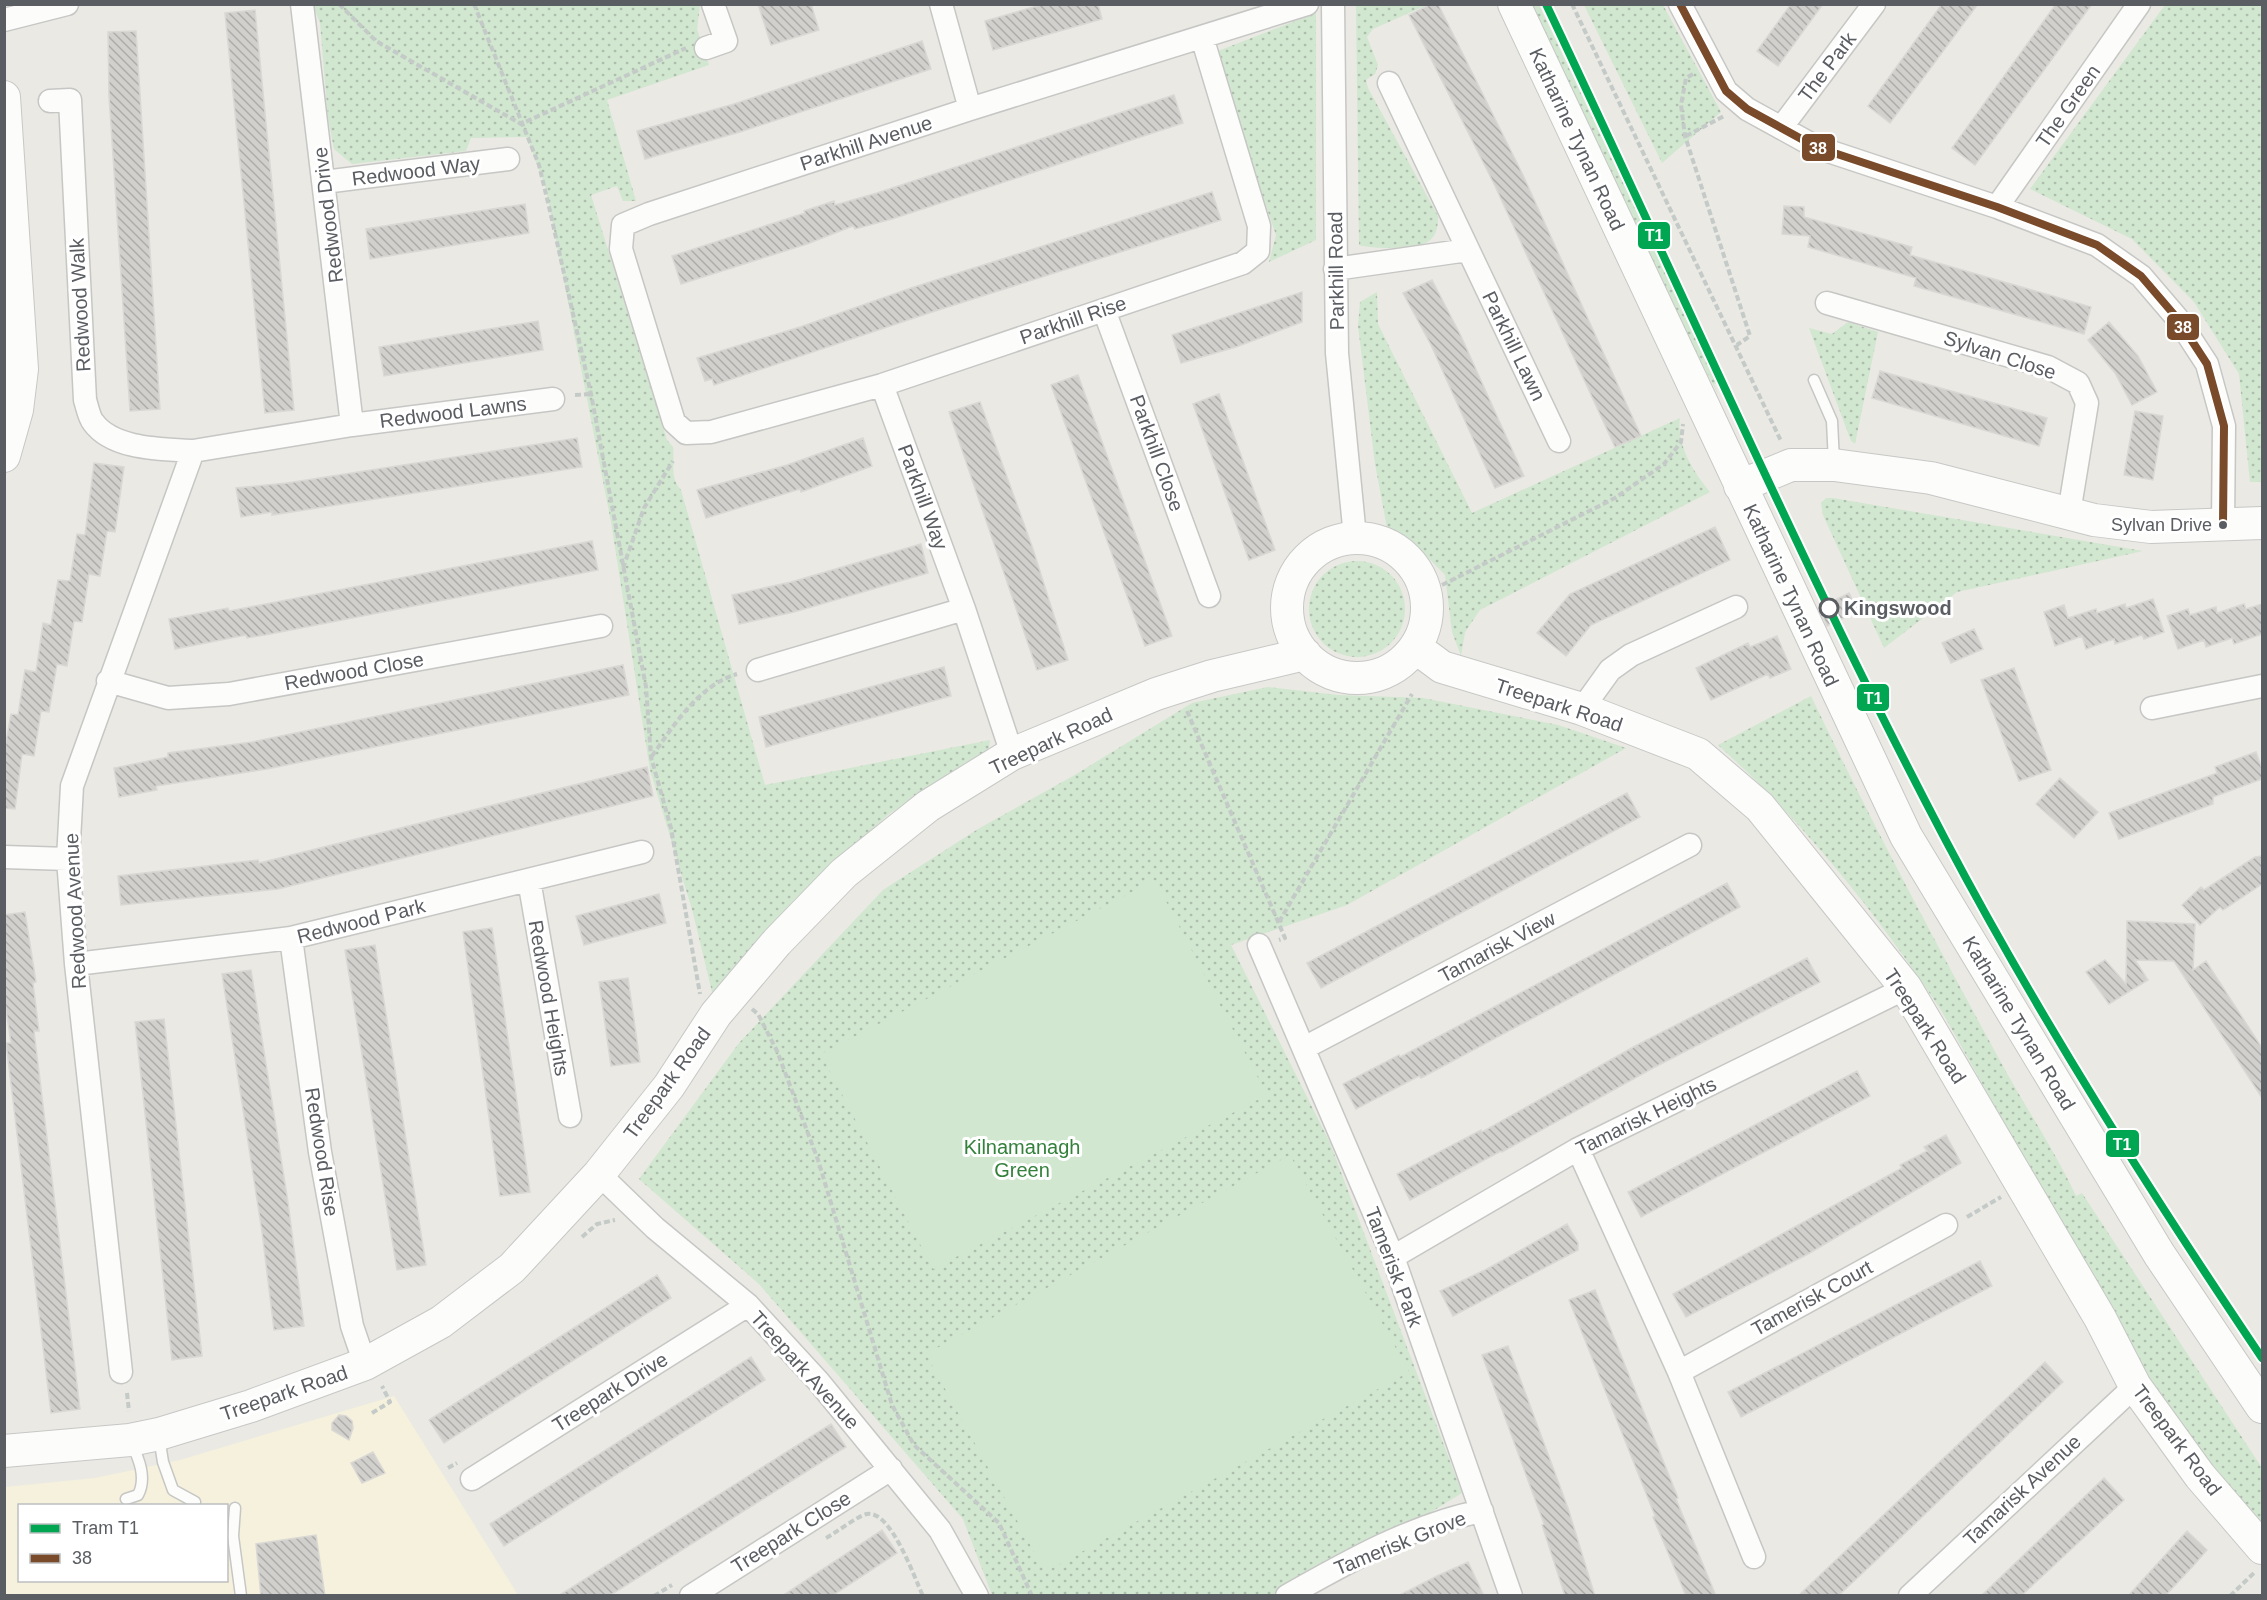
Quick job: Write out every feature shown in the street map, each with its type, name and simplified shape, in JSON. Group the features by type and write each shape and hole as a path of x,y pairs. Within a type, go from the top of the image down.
{"street":[{"path":"4,20 67,4"},
{"name":"Redwood Drive","path":"302,4 352,425"},
{"path":"700,47 726,41 713,4"},
{"path":"941,4 970,109"},
{"name":"Parkhill Avenue","path":"675,422 621,249 618,220 649,214 970,109 1307,4"},
{"name":"Parkhill Road","path":"1333,4 1337,353 1355,537"},
{"name":"Katharine Tynan Road","path":"1514,4 1906,836 2160,1254 2262,1407"},
{"path":"1680,4 1726,91 1747,109 1816,147 1997,207 2097,245 2141,276 2177,318 2207,363 2224,426 2223,525"},
{"name":"The Park","path":"1781,128 1874,4"},
{"name":"The Green","path":"1997,207 2139,4"},
{"name":"Parkhill Rise","path":"675,422 686,432 711,432 882,385 1243,263 1258,251 1259,226 1202,37"},
{"name":"Parkhill Lawn","path":"1389,83 1559,441"},
{"path":"4,98 22,369 17,410 4,456"},
{"name":"Redwood Walk","path":"50,101 70,100 85,399 93,422 114,438 154,448 193,451"},
{"name":"Redwood Way","path":"324,182 508,159"},
{"path":"1335,269 1468,250"},
{"name":"Sylvan Close","path":"1827,303 2048,368 2078,383 2087,403 2069,513"},
{"name":"Parkhill Close","path":"1104,309 1209,596"},
{"name":"Parkhill Way","path":"882,385 964,609 1012,754"},
{"name":"Redwood Lawns","path":"352,425 564,397"},
{"path":"193,451 352,425"},
{"name":"Redwood Avenue","path":"124,1383 76,964 68,859 72,786 108,681 193,451"},
{"path":"1740,486 1791,465 1834,465 1931,478 2094,520 2151,527 2262,523"},
{"path":"1355,537 1375,539 1391,546 1407,558 1419,574 1428,608 1422,636 1415,647 1392,669 1372,676 1351,678 1331,673 1305,654 1294,638 1288,618 1288,597 1299,568 1318,549 1336,541 1355,537"},
{"path":"1582,709 1610,670 1630,655 1736,607"},
{"path":"748,672 964,609"},
{"name":"Redwood Close","path":"108,681 168,698 229,694 601,626"},
{"name":"Treepark Road","path":"1415,647 1442,667 1582,709 1698,754 1760,807 1906,988 2100,1318 2135,1386 2260,1559"},
{"name":"Treepark Road","path":"4,1451 250,1407 374,1375 512,1268 599,1174 669,1086 707,1027 777,942 844,873 928,806 1012,754 1156,694 1212,676 1305,654"},
{"path":"2152,708 2262,686"},
{"name":"Tamarisk View","path":"1304,1048 1690,845"},
{"name":"Redwood Park","path":"76,964 291,938 642,852"},
{"path":"4,857 68,859"},
{"name":"Redwood Heights","path":"529,880 570,1116"},
{"name":"Redwood Rise","path":"291,938 320,1152 352,1326 374,1375"},
{"name":"Tamerisk Park","path":"1259,945 1393,1257 1511,1596"},
{"name":"Tamarisk Heights","path":"1393,1257 1578,1149 1906,988"},
{"path":"1578,1149 1679,1372 1754,1557"},
{"name":"Treepark Avenue","path":"599,1174 655,1228 748,1305 818,1381 940,1530 977,1596"},
{"name":"Tamerisk Court","path":"1679,1372 1946,1225"},
{"name":"Treepark Drive","path":"472,1479 748,1305"},
{"name":"Tamarisk Avenue","path":"1910,1596 2135,1386"},
{"name":"Treepark Close","path":"683,1589 891,1469"},
{"name":"Tamerisk Grove","path":"1287,1596 1355,1557 1461,1515 1482,1511"}],"lane":[{"path":"1814,380 1832,421 1834,465"},
{"path":"126,1498 138,1495 143,1485 138,1459 139,1428"},
{"path":"139,1428 163,1462 173,1490 195,1502"},
{"path":"235,1508 232,1536 241,1596"}],"path":[{"path":"339,4 376,41 521,124"},
{"path":"474,4 539,165 591,394 646,687 651,757 674,848 707,1027"},
{"path":"1572,4 1781,441"},
{"path":"521,124 700,47"},
{"path":"1701,68 1686,78 1681,105 1685,136 1746,318 1750,336 1737,345"},
{"path":"1685,136 1730,113"},
{"path":"564,397 591,394"},
{"path":"1442,585 1615,498 1664,464 1681,442 1683,424"},
{"path":"623,569 644,508 673,461"},
{"path":"625,618 632,616"},
{"path":"651,757 682,714 722,679 748,672"},
{"path":"1278,923 1412,694"},
{"path":"1183,702 1285,938 1259,945"},
{"path":"668,849 674,848"},
{"path":"758,1014 777,1051 818,1160 892,1405 914,1445 999,1523 1032,1596"},
{"path":"1967,1217 2001,1197"},
{"path":"582,1237 597,1224 610,1219 622,1221"},
{"path":"372,1413 390,1402 374,1375"},
{"path":"124,1383 139,1428"},
{"path":"448,1468 466,1457"},
{"path":"818,1543 867,1514 879,1516 893,1530 923,1596"},
{"path":"2230,1596 2260,1559"},
{"path":"654,1596 683,1589"}],"shaded area":[{"path":"394,1396 518,1595 5,1596 5,1487 95,1478 180,1460"}],"green space":[{"path":"313,5 700,5 697,29 709,65 607,100 636,201 623,201 617,186 591,195 667,440 673,447 675,480 681,490 765,785 990,740 988,753 889,814 794,900 713,996 693,913 650,770 611,522 546,189 527,137 471,138 466,151 352,164 334,149 328,118 320,23"},
{"path":"1356,5 1427,5 1373,29 1367,37 1378,65 1375,74 1366,80 1368,88 1438,216 1437,227 1432,239 1423,244 1395,248 1359,245"},
{"path":"1528,5 1539,5 1718,383 1714,384 1719,396 1672,306"},
{"path":"1584,5 1663,5 1721,112 1662,163"},
{"path":"2165,5 2262,5 2262,482 2250,482 2239,374 2194,302 2132,239 2030,189"},
{"path":"1316,13 1316,240 1269,262 1276,235 1213,53"},
{"path":"1377,292 1378,324 1472,513 1680,418 1679,428 1683,448 1698,476 1710,492 1480,610 1465,632 1461,656 1452,632 1445,575 1413,542 1388,533 1375,464 1358,326 1360,302"},
{"path":"1848,322 1878,332 1855,444 1851,441 1809,328 1832,334"},
{"path":"1826,498 2143,551 1957,592 1884,648 1823,515 1821,503"},
{"path":"1357,561 1375,565 1391,575 1401,591 1405,609 1401,627 1391,643 1375,653 1357,657 1339,653 1323,643 1313,627 1309,609 1313,591 1323,575 1339,565"},
{"name":"Kilnamanagh Green","path":"1268,687 1338,695 1423,698 1558,725 1626,748 1347,905 1231,945 1330,1143 1462,1493 1415,1522 1272,1595 992,1595 963,1519 759,1284 639,1179 739,1043 883,890 978,829 1073,776 1192,703"},
{"path":"1811,696 1926,923 2076,1196 2082,1193 2262,1468 2262,1526 2195,1446 2149,1377 2108,1309 1941,1010 1917,974 1865,904 1809,837 1780,805 1718,745"},
{"path":"1155,880 1267,1095 933,1269 821,1054"},
{"path":"1290,1155 1409,1372 1045,1572 926,1354"}],"building":[{"path":"758,4 811,4 819,30 771,45"},
{"path":"1044,4 1098,4 1102,19 993,50 985,21"},
{"path":"1431,4 1438,4 1523,175 1641,436 1615,447 1495,186 1409,15"},
{"path":"1791,4 1823,4 1778,66 1757,51"},
{"path":"1942,4 1978,4 1890,123 1868,106"},
{"path":"2056,4 2092,4 1975,165 1952,148"},
{"path":"255,10 294,410 265,413 225,13"},
{"path":"136,31 160,409 130,411 109,96 108,32"},
{"path":"922,41 931,69 740,132 645,159 637,131 734,104"},
{"path":"1174,95 1183,123 892,219 855,229 853,226 807,244 681,284 672,256 805,213 804,211 834,201 835,205 877,193"},
{"path":"1212,192 1221,220 929,313 714,385 712,379 705,381 697,358 800,327 911,288"},
{"path":"525,204 529,233 370,259 366,229"},
{"path":"1784,206 1804,207 1804,217 1912,247 1910,255 2091,307 2084,334 1914,286 1916,278 1808,247 1810,236 1782,234"},
{"path":"1432,280 1461,336 1524,476 1495,488 1431,345 1403,293"},
{"path":"1302,292 1302,322 1236,347 1181,363 1172,335"},
{"path":"538,321 543,350 384,376 379,347"},
{"path":"2109,322 2138,356 2157,392 2132,405 2115,373 2088,340"},
{"path":"1880,371 2047,418 2039,446 1872,398"},
{"path":"1078,375 1172,636 1145,646 1051,385"},
{"path":"1219,394 1275,550 1249,560 1193,404"},
{"path":"980,402 1033,549 1068,660 1037,670 949,412"},
{"path":"2135,411 2163,416 2153,480 2124,475"},
{"path":"577,438 582,467 272,515 272,512 241,517 236,488 287,483"},
{"path":"863,438 872,466 801,492 800,489 706,518 697,490 787,465"},
{"path":"94,463 124,467 115,532 107,531 100,576 89,574 82,622 74,621 67,666 57,664 49,712 41,711 34,756 22,754 15,809 4,808 4,753 11,714 18,715 25,670 36,672 43,623 51,625 58,580 70,581 77,534 85,535"},
{"path":"1715,527 1730,560 1591,625 1566,656 1537,633 1570,594"},
{"path":"592,541 598,570 265,635 247,638 246,635 175,649 169,619 228,608 229,611"},
{"path":"921,544 928,573 794,612 739,624 732,595 791,582"},
{"path":"1849,593 1858,611 1827,626 1819,608"},
{"path":"2153,599 2164,632 2144,639 2142,635 2115,644 2114,639 2086,649 2082,636 2055,646 2044,612 2064,605 2068,618 2096,609 2097,613 2125,604 2126,608"},
{"path":"2244,604 2246,609 2262,604 2262,634 2234,644 2232,638 2206,647 2204,640 2178,649 2167,616 2188,609 2190,615 2216,607 2217,613"},
{"path":"1974,629 1983,649 1951,663 1942,643"},
{"path":"1777,636 1791,669 1770,678 1768,674 1711,700 1696,668 1748,643 1750,647"},
{"path":"623,665 629,695 267,769 156,786 157,790 119,797 114,768 168,757 168,753 252,742"},
{"path":"944,667 951,696 766,747 759,717"},
{"path":"2014,668 2051,770 2019,781 1981,680"},
{"path":"2256,752 2262,769 2262,779 2213,797 2213,804 2119,839 2109,813 2217,773 2215,767"},
{"path":"647,767 653,796 278,889 121,905 118,876 258,860 259,863"},
{"path":"2060,778 2098,812 2074,838 2036,804"},
{"path":"1627,793 1640,817 1321,988 1307,963"},
{"path":"2262,856 2262,884 2223,910 2220,907 2200,925 2182,905 2201,887 2204,890 2255,857"},
{"path":"1727,883 1740,907 1421,1078 1419,1076 1356,1109 1343,1084 1399,1055 1400,1057"},
{"path":"659,894 666,923 584,945 576,916"},
{"path":"25,912 36,982 33,983 39,1031 34,1031 80,1409 51,1413 6,1043 11,1043 4,996 4,915"},
{"path":"2127,921 2195,924 2193,970 2206,961 2262,1048 2262,1098 2174,961 2135,960 2148,980 2109,1004 2086,972 2105,960 2126,984"},
{"path":"492,928 530,1192 500,1196 463,932"},
{"path":"375,945 426,1265 397,1270 345,950"},
{"path":"1807,958 1820,982 1653,1068 1410,1200 1397,1174 1481,1130 1482,1132 1637,1045"},
{"path":"251,970 288,1202 304,1326 274,1330 262,1232 222,974"},
{"path":"628,978 640,1062 611,1066 599,982"},
{"path":"164,1019 202,1356 172,1360 135,1022"},
{"path":"1857,1071 1870,1096 1641,1217 1628,1192"},
{"path":"1946,1135 1961,1163 1808,1254 1686,1317 1673,1294 1902,1168 1900,1165 1927,1151 1924,1147"},
{"path":"1567,1224 1578,1243 1578,1250 1453,1316 1440,1291 1487,1269"},
{"path":"1980,1261 1992,1286 1741,1417 1728,1392"},
{"path":"657,1275 671,1298 444,1443 429,1420"},
{"path":"1595,1290 1716,1596 1686,1596 1653,1517 1655,1516 1569,1300"},
{"path":"1508,1346 1568,1508 1595,1596 1565,1596 1542,1525 1544,1524 1482,1355"},
{"path":"751,1357 765,1380 504,1546 490,1524"},
{"path":"2045,1362 2063,1382 1900,1538 1838,1596 1798,1596"},
{"path":"339,1415 346,1416 352,1421 353,1428 349,1440 332,1430 332,1423"},
{"path":"831,1424 846,1447 609,1596 558,1596"},
{"path":"373,1452 385,1473 362,1483 351,1463"},
{"path":"2104,1478 2124,1500 2021,1596 1981,1596"},
{"path":"882,1530 897,1553 832,1596 782,1596"},
{"path":"2187,1531 2207,1550 2194,1565 2165,1596 2128,1596"},
{"path":"316,1535 325,1596 261,1596 256,1544"},
{"path":"1468,1562 1484,1596 1398,1596 1437,1576"}],"tram line":[{"name":"T1","path":"1546,4 1791,529 1945,839 2057,1038 2178,1231 2262,1358"}],"transit line":[{"name":"38","path":"1680,4 1726,91 1747,109 1816,147 1997,207 2097,245 2141,276 2177,318 2207,364 2224,426 2223,525"}],"place":[{"name":"Sylvan Drive","path":"2223,525"},
{"name":"Kingswood","path":"1829,608"}]}
